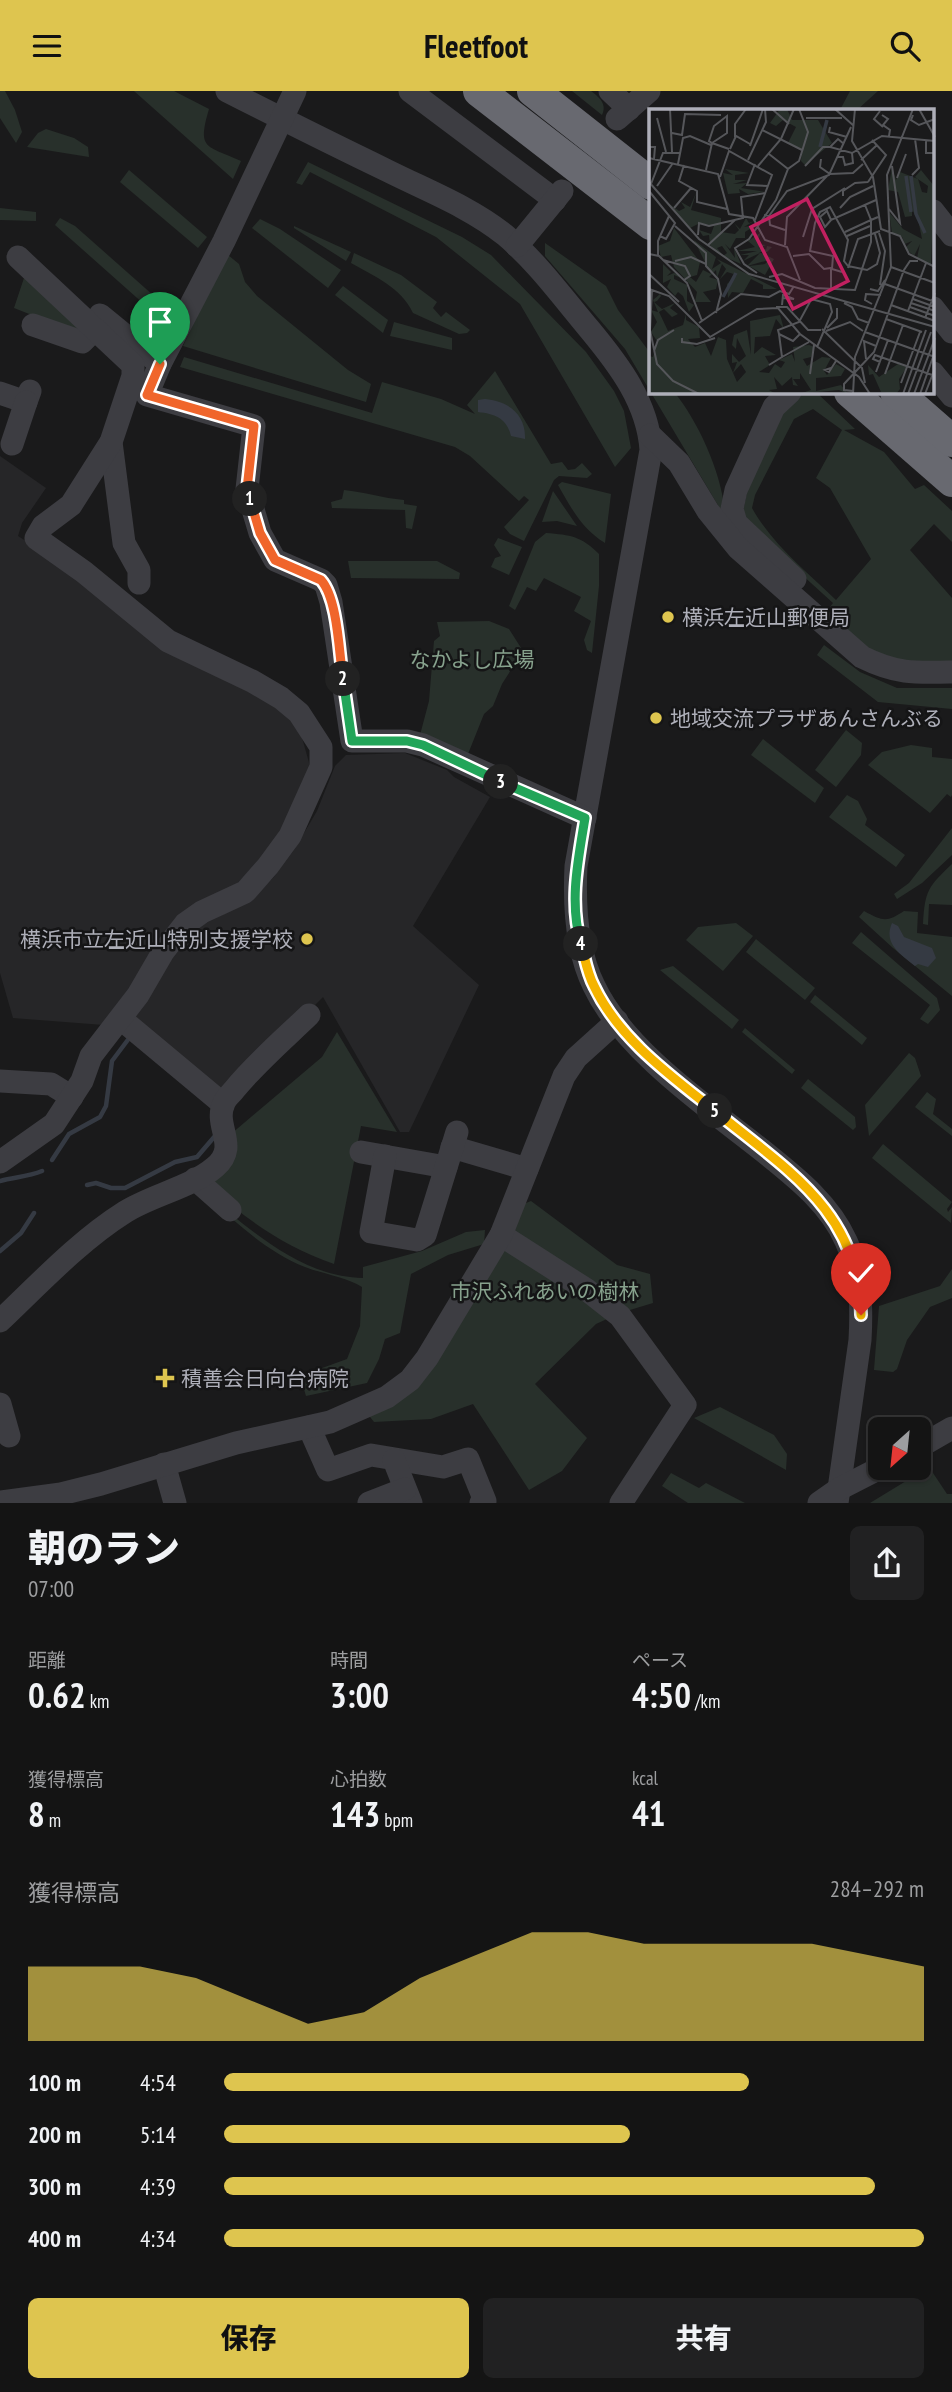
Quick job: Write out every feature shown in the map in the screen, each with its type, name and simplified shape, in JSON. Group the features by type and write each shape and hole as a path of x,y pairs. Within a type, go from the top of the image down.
{"highway":[{"path":"456,91 568,160"},
{"path":"479,91 649,222"},
{"path":"533,91 649,182"},
{"path":"852,394 952,481"},
{"path":"898,394 952,441"}],"street":[{"path":"226,91 466,209 504,234 611,355 634,391 650,435 650,459 575,880 579,935 594,986 617,1021 649,1057 803,1185 832,1218 846,1239 861,1289 861,1315 860,1340 838,1496"},
{"path":"295,91 147,395 254,426 247,489 257,522 275,560 321,580 326,585 331,602 352,741"},
{"path":"410,91 558,196 517,246"},
{"path":"610,91 623,114 649,91"},
{"path":"934,212 952,235"},
{"path":"9,257 35,261 48,269 160,364"},
{"path":"0,1162 54,1124 82,1081 91,1056 121,1019 163,952 187,921 245,892 268,866 290,836 321,767 321,747 299,713 281,698 169,641 136,611 36,538 43,526 71,505 111,442 133,376 133,365 95,329 9,257"},
{"path":"934,309 952,332"},
{"path":"33,325 82,341 95,329"},
{"path":"934,374 952,396"},
{"path":"0,393 28,397 12,444"},
{"path":"786,394 774,407 736,490 732,509 736,523 821,604 812,615"},
{"path":"650,435 679,463 720,528 738,548 862,657 886,669 909,673 952,672"},
{"path":"111,442 124,543 139,570 139,583"},
{"path":"321,747 352,741 407,741 423,745 585,818"},
{"path":"0,1321 77,1250 121,1214 214,1169 224,1158 227,1147 222,1125 223,1104 246,1075 309,1015"},
{"path":"121,1019 223,1104"},
{"path":"0,1502 101,1494 164,1464 236,1443 330,1422 387,1397 410,1380 453,1316 500,1235 564,1076 576,1058 617,1021"},
{"path":"0,1081 51,1084 72,1097"},
{"path":"361,1152 385,1156 452,1149 527,1169"},
{"path":"385,1156 371,1232 417,1240 425,1235 452,1149"},
{"path":"195,1179 230,1210"},
{"path":"500,1235 587,1290 620,1316 685,1405 621,1503"},
{"path":"0,1406 9,1436"},
{"path":"309,1427 328,1470 371,1455 443,1467 468,1459 485,1501 481,1503"},
{"path":"931,1440 952,1428"},
{"path":"369,1503 408,1496 394,1460"},
{"path":"164,1464 175,1503"},
{"path":"819,1503 838,1496 868,1476"}],"shaded area":[{"path":"485,399 514,410 522,422 525,439 511,436 507,425 500,418 478,412 478,400"},
{"path":"0,456 46,488 22,523 18,536 253,686 297,720 312,773 270,850 130,993 104,1025 13,1018 0,973"},
{"name":"横浜市立左近山特別支援学校","path":"405,753 447,770 454,777 490,797 413,926 479,985 409,1132 400,1132 323,997 224,1096 132,1017 176,949 200,926 248,902 273,878 294,850 317,811 335,766 346,755"},
{"path":"892,923 898,926 904,937 932,948 936,958 928,967 918,964 915,966 895,947 890,936"}],"green space":[{"path":"0,91 5,91 22,132 16,143 0,118"},
{"path":"134,91 174,91 209,109 205,122 205,139 212,148 241,161 233,179"},
{"path":"572,91 591,91 603,104 602,115"},
{"path":"850,91 878,91 858,109 841,109"},
{"path":"46,129 74,138 88,147 89,157 27,147 38,133"},
{"path":"308,162 462,237 491,255 586,352 614,391 624,411 631,448 615,467 520,304 436,237 310,172 302,185 296,183"},
{"path":"129,170 207,237 198,248 120,182"},
{"path":"0,208 36,212 36,221 0,220"},
{"path":"60,218 75,226 171,311 163,321 55,225"},
{"path":"260,219 280,229 341,270 328,288 252,228"},
{"path":"294,228 351,252 346,261"},
{"path":"545,243 606,286 618,310 649,351 649,389 625,349 545,256"},
{"path":"354,253 401,275 437,302 433,308 441,317 446,312 470,330 459,334 413,313 394,289 351,263"},
{"path":"228,255 239,264 245,282 257,296 348,370 371,384 366,402 183,346"},
{"path":"24,278 84,326 80,334 14,308"},
{"path":"343,286 388,320 383,333 335,295"},
{"path":"394,322 452,338 452,350 390,336"},
{"path":"184,357 372,413 382,382 441,399 475,414 467,405 495,371 551,464 562,462 568,470 575,469 582,463 592,474 587,478 559,476 554,480 524,541 510,534 504,527 529,500 524,496 519,501 470,456 455,447 180,367"},
{"path":"652,394 676,394 701,434 720,485 725,517"},
{"path":"803,394 818,394 855,429 844,430 884,452 915,489 924,485 952,511 952,542 934,524 910,550 952,598 952,665 911,665 873,654 823,616 833,603 745,523 742,517 750,477 779,410","holes":["813,409 842,430 816,478 830,488 871,559 836,600 769,534 752,508 755,495 794,419"]},
{"path":"562,482 611,494 605,543 578,517 558,485"},
{"path":"344,490 404,500 404,504 417,506 412,529 406,528 405,510 332,508 331,502 342,499"},
{"path":"553,491 577,526 557,521 542,522"},
{"path":"546,533 575,537 599,554 599,586 592,653 587,650 584,640 591,621 574,611 581,597 544,578 536,591 527,587 515,610 509,606 535,542"},
{"path":"498,538 522,547 509,575 491,567 495,558 501,556 494,545"},
{"path":"348,561 437,561 460,573 459,579 351,578"},
{"name":"なかよし広場","path":"489,621 509,629 523,651 502,684 493,706 484,714 468,754 420,735 429,701 434,641 440,636 437,622"},
{"path":"824,645 860,672 897,688 952,688 952,709 878,702 817,655"},
{"path":"846,730 862,743 861,755 836,787 815,770"},
{"path":"763,739 824,788 815,803 751,755"},
{"path":"911,745 932,748 932,757 952,759 952,795 951,797 947,794 930,813 868,765 882,752"},
{"path":"847,795 858,801 867,819 865,825 905,855 896,867 829,817"},
{"path":"952,828 952,855 922,883 897,899 894,894 909,883"},
{"path":"952,864 952,905 929,904 928,925 923,924 929,890"},
{"path":"864,911 885,919 904,911 918,912 917,933 952,937 952,996 859,917"},
{"path":"736,923 753,936 723,971 686,940 698,927"},
{"path":"861,932 937,998 940,1010 928,1024 920,1019 930,1005 852,943"},
{"path":"756,939 815,988 805,1000 746,952"},
{"path":"673,966 739,1020 732,1029 660,970"},
{"path":"815,995 867,1038 862,1045 810,1002"},
{"path":"745,1028 795,1070 792,1074 742,1032"},
{"path":"337,1032 397,1132 361,1126 334,1264 267,1231 208,1186 231,1134 322,1057"},
{"path":"909,1053 915,1058 921,1076 869,1136 865,1105"},
{"path":"808,1079 855,1117 856,1127 853,1130 801,1088"},
{"path":"927,1092 936,1099 933,1114 952,1129 952,1136 915,1107"},
{"path":"883,1144 952,1202 947,1209 948,1212 952,1207 951,1223 872,1158"},
{"name":"市沢ふれあいの樹林","path":"531,1201 617,1265 650,1274 653,1303 596,1324 535,1384 587,1438 562,1471 529,1490 473,1404 431,1419 374,1422 367,1413 404,1393 516,1207"},
{"path":"232,1215 292,1257 309,1266 344,1276 363,1278 363,1267 422,1251 466,1232 485,1230 484,1244 448,1255 411,1274 400,1333 385,1339 367,1383 306,1396 300,1376 347,1359 360,1326 362,1287 285,1257 248,1232 231,1218"},
{"path":"952,1269 952,1298 930,1307 907,1340 897,1369 893,1372 874,1370 879,1306 940,1286"},
{"path":"720,1407 774,1435 787,1454 786,1470 694,1418"},
{"path":"931,1470 947,1494 952,1494 952,1503 870,1503 906,1481 931,1481"},
{"path":"671,1473 699,1488 706,1483 745,1503 688,1503 662,1486"}],"waterway":[{"path":"52,1160 69,1134 100,1117 106,1106 112,1061 130,1037"},
{"path":"87,1185 96,1183 111,1188 125,1188 175,1162 197,1157 215,1136"},
{"path":"0,1181 42,1171"},
{"path":"0,1251 21,1233 34,1213"}],"place":[{"name":"横浜左近山郵便局","path":"668,617"},
{"name":"地域交流プラザあんさんぶる","path":"656,718"},
{"name":"横浜市立左近山特別支援学校","path":"307,939"},
{"name":"積善会日向台病院","path":"165,1378"}],"route":[{"path":"160,364 147,395 254,426 247,489 260,533 275,560 321,580 326,585 331,602 352,741 407,741 423,745 585,818 576,866 576,916 594,986 617,1021 649,1057 818,1199 846,1239 861,1289 861,1315"}]}
